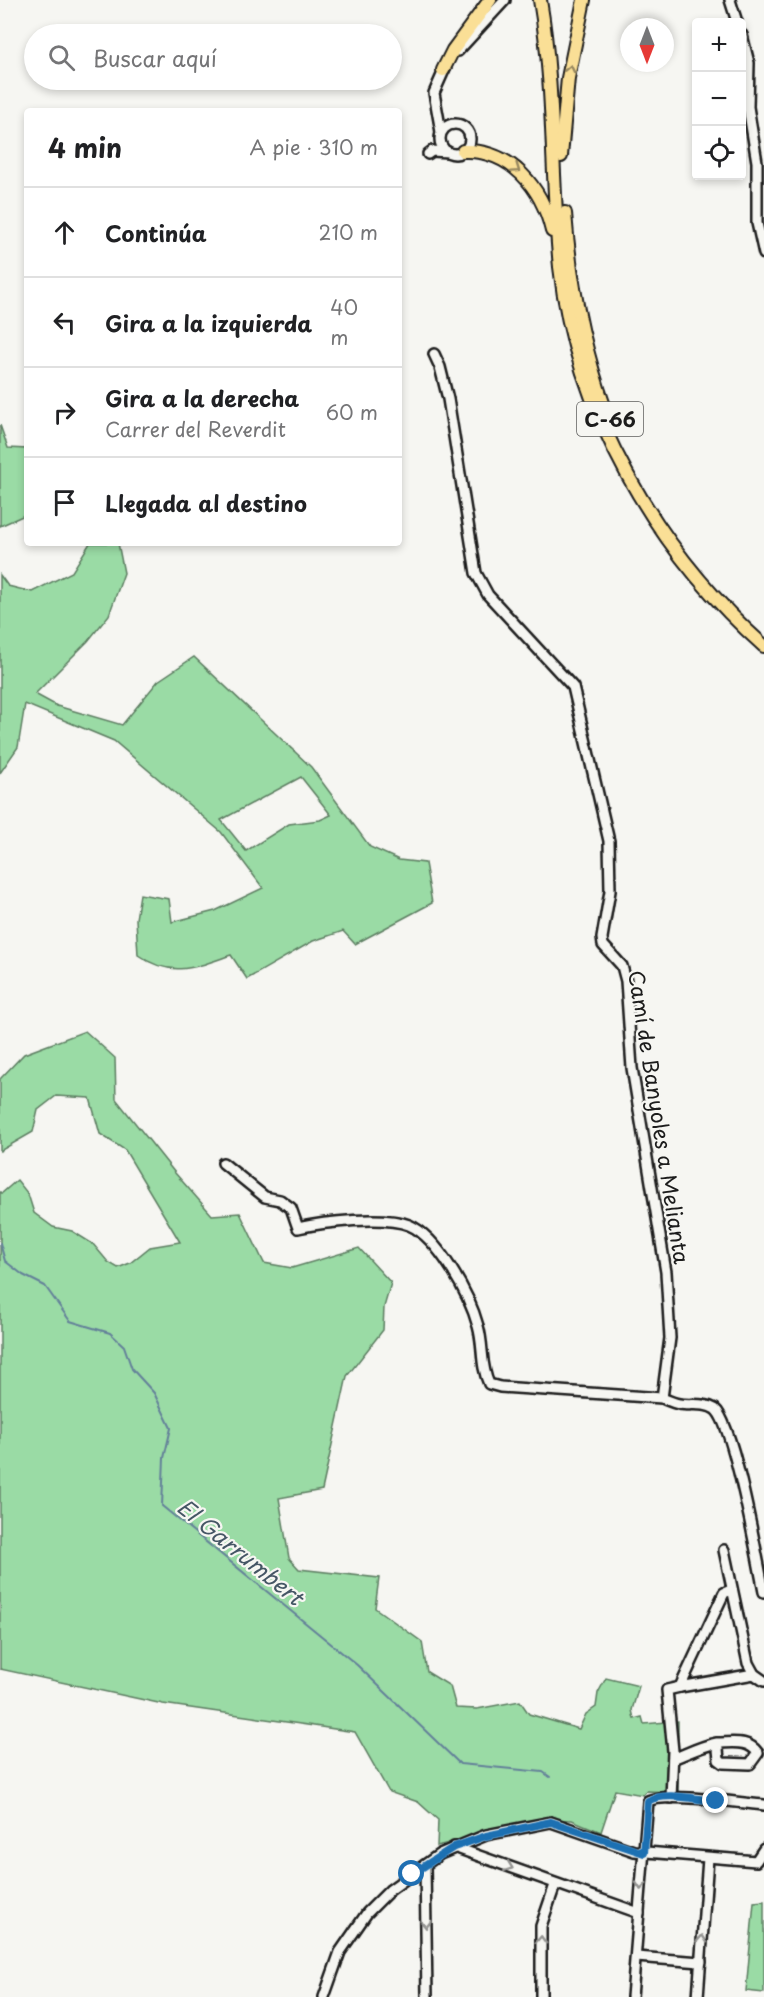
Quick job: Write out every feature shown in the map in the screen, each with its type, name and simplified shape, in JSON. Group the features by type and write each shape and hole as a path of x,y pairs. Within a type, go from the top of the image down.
{"highway":[{"path":"443,69 453,50 489,0"},
{"name":"C-66","path":"540,0 545,39 560,267 576,351 588,389 622,463 648,508 680,555 717,600 764,646"},
{"name":"C-66","path":"546,0 552,38 571,281 585,348 606,411 628,460 675,537 722,596 764,637"},
{"path":"561,156 568,78 584,0"},
{"path":"463,151 484,152 514,167 531,181 544,203 560,267"}],"street":[{"path":"448,152 441,135 434,93 443,69 505,0"},
{"path":"730,0 736,18"},
{"path":"746,52 749,63 748,107 757,162 757,223 764,254"},
{"path":"438,111 454,124 462,126 469,134 469,144 463,151 454,154 427,151 447,126 454,124"},
{"name":"Camí de Banyoles a Melianta","path":"434,354 448,399 476,573 488,596 573,687 609,841 610,891 602,938 603,945 622,966 626,981 632,1068 666,1272 670,1338 662,1398"},
{"path":"223,1163 265,1197 280,1200 291,1208 298,1228 332,1222 390,1222 410,1225 450,1263 478,1325 483,1371 489,1384 500,1387 662,1398 680,1404 707,1405 717,1411 728,1433 764,1592"},
{"path":"724,1550 748,1663 754,1674 764,1681"},
{"path":"680,1687 724,1593 731,1590"},
{"path":"672,1798 673,1759 667,1690 754,1674"},
{"path":"673,1759 712,1744 745,1743 753,1745 758,1753 750,1764 723,1763 719,1760 718,1749 712,1744"},
{"path":"632,1997 648,1801 653,1798 672,1798 764,1805"},
{"path":"324,1997 340,1952 367,1913 390,1890 454,1847 486,1836 551,1822 644,1853 756,1861 764,1849"},
{"path":"454,1847 555,1885 639,1913"},
{"path":"698,1997 708,1858"},
{"path":"425,1865 427,1997"},
{"path":"541,1997 541,1926 555,1885"},
{"path":"636,1957 700,1962"}],"green space":[{"path":"0,425 8,448 24,449 24,515 0,526"},
{"path":"88,546 119,546 124,573 109,615 88,641 35,694 57,706 122,725 158,681 194,657 311,767 370,847 399,860 425,863 432,903 355,944 343,931 313,941 247,979 231,955 195,967 173,969 162,967 138,955 136,919 140,894 169,899 172,922 215,911 263,888 221,832 114,741 25,704 18,747 0,773 0,575 8,586 32,592 72,572","holes":["301,777 331,815 320,820 289,824 246,851 221,820"]},
{"path":"85,1031 115,1058 116,1099 212,1215 240,1213 264,1263 292,1268 359,1248 391,1283 384,1307 383,1330 347,1376 322,1490 279,1498 289,1558 299,1569 379,1578 375,1608 422,1642 427,1672 450,1686 456,1708 477,1709 520,1701 529,1714 579,1729 586,1714 596,1707 598,1693 606,1678 639,1686 632,1710 634,1719 642,1717 644,1724 678,1721 678,1792 646,1791 643,1795 615,1790 601,1832 572,1820 543,1819 437,1846 438,1820 418,1802 389,1792 355,1732 163,1704 0,1669 0,1192 2,1193 17,1180 28,1194 34,1213 53,1227 72,1231 93,1244 108,1262 118,1268 130,1263 150,1247 180,1242 125,1150 100,1134 90,1098 56,1096 38,1110 33,1132 0,1151 0,1079 24,1054"},
{"path":"764,1901 764,1993 746,1991 754,1902"}],"waterway":[{"name":"El Garrumbert","path":"0,1243 5,1261 23,1275 45,1286 70,1321 110,1333 124,1346 132,1369 154,1393 171,1428 164,1458 162,1506 357,1665 460,1764 543,1772 550,1777"}],"route":[{"path":"412,1874 454,1847 486,1836 551,1822 644,1853 648,1801 653,1798 716,1801"}]}
